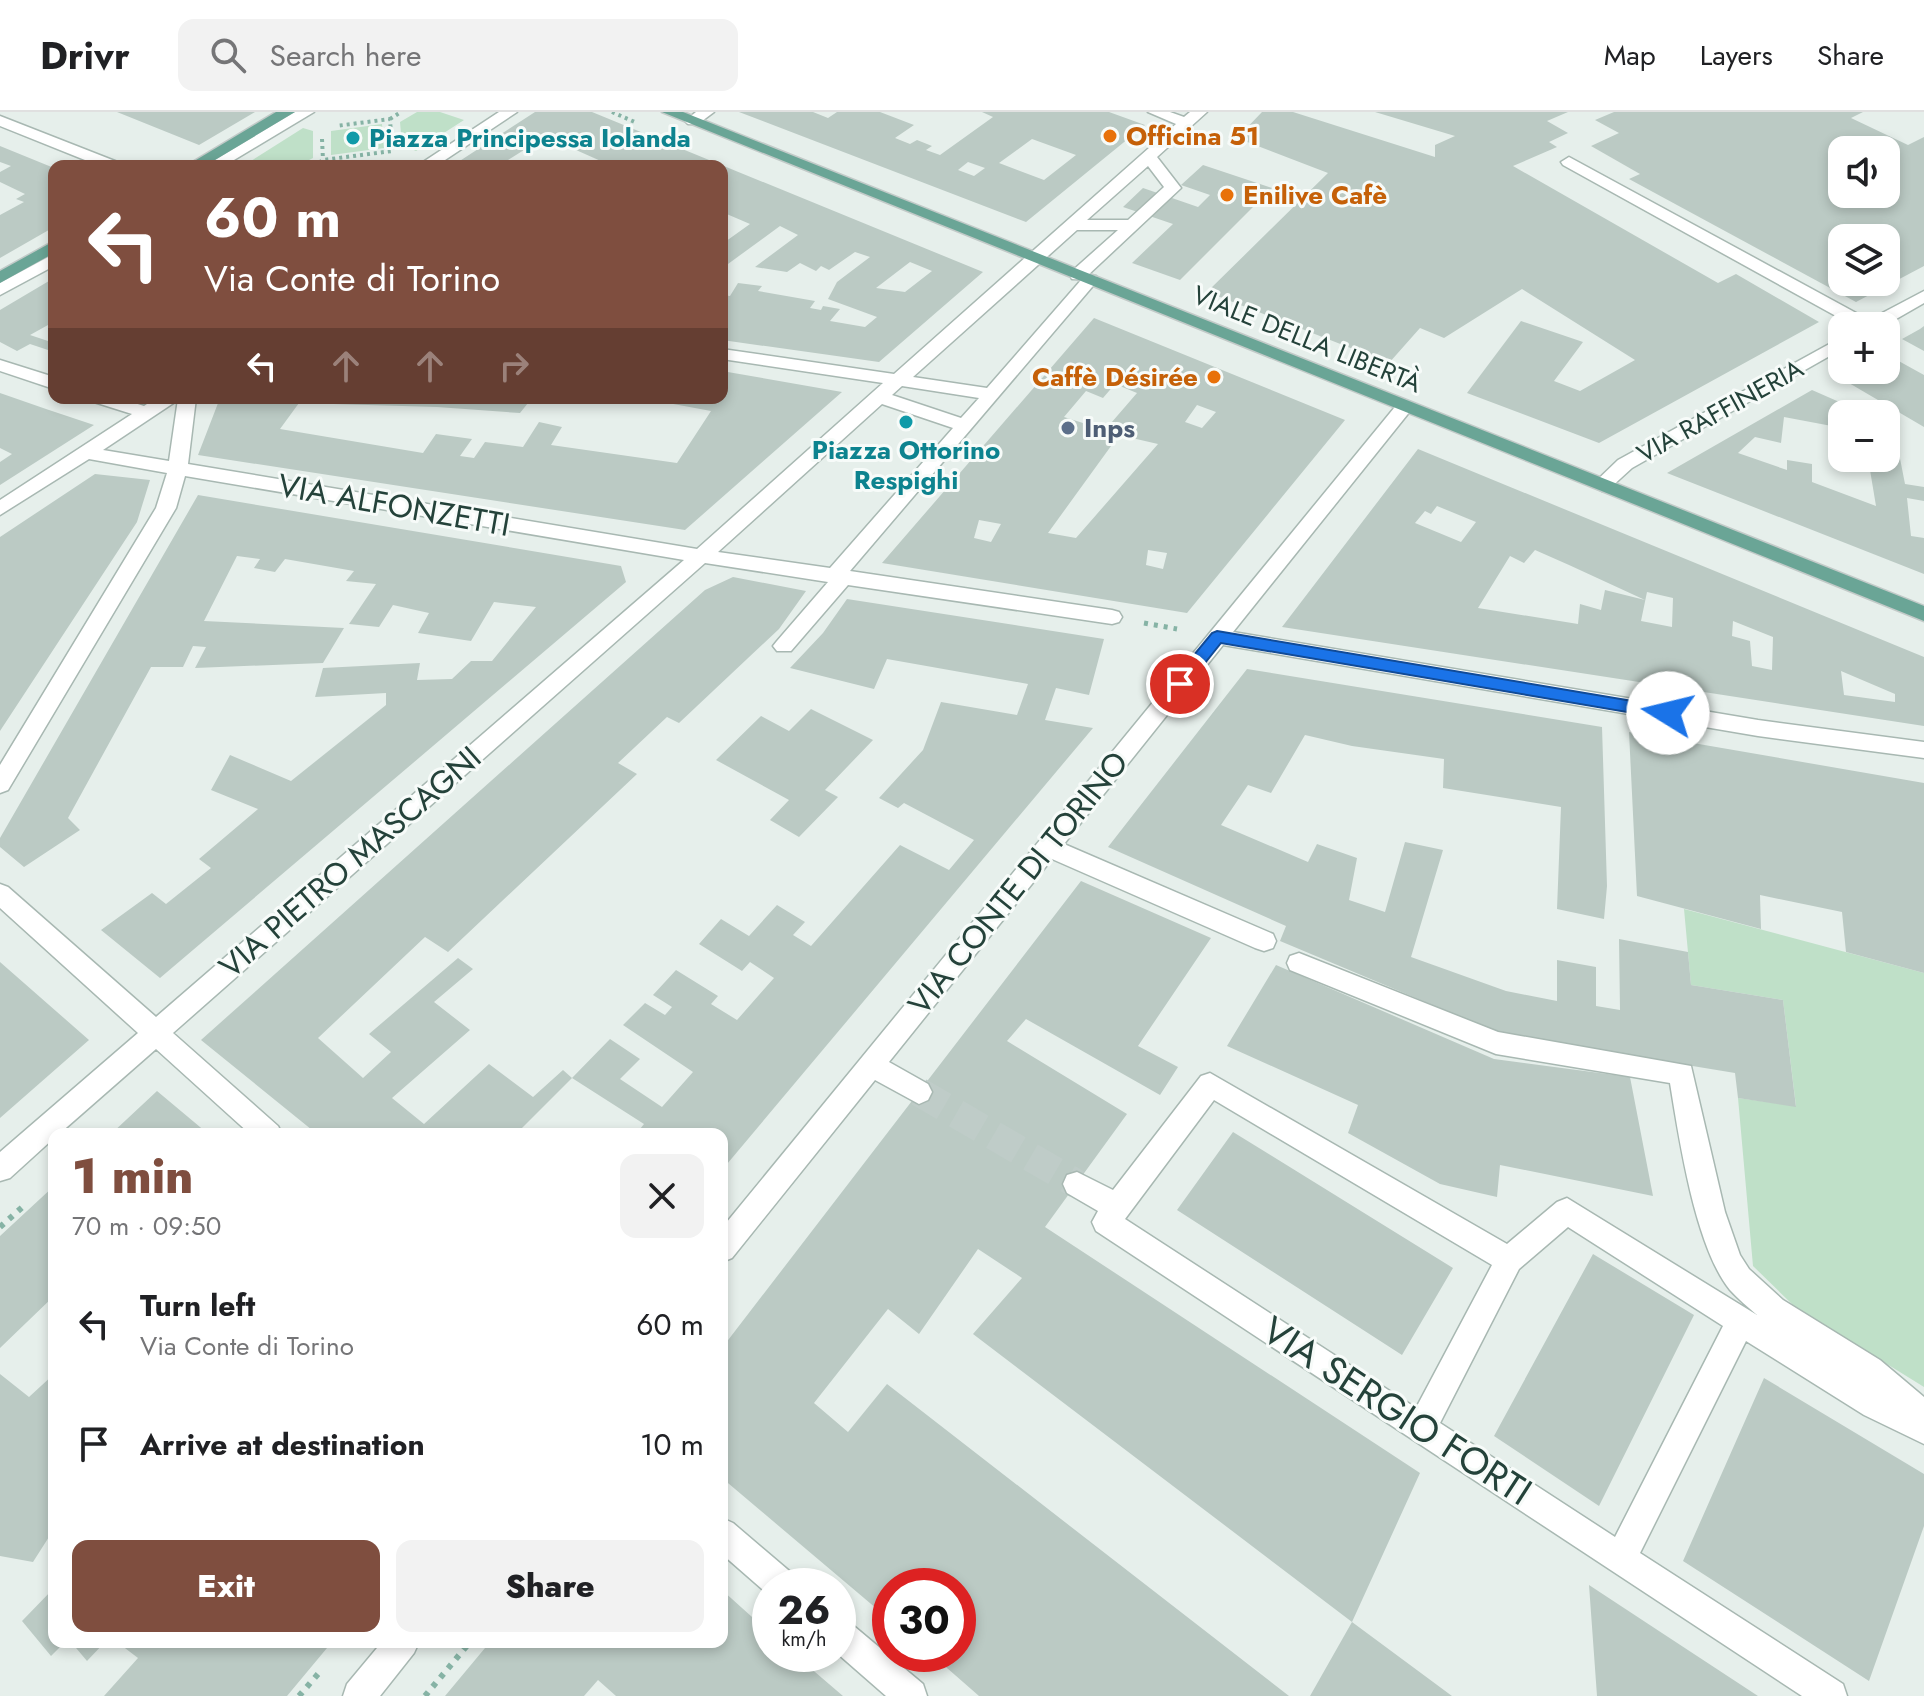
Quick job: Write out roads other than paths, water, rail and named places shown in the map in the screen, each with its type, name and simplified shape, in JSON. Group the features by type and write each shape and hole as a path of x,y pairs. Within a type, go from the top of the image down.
{"main road":[{"path":"204,160 287,112"},
{"name":"VIALE DELLA LIBERTÀ","path":"670,112 700,116 1084,278 1924,614"},
{"path":"0,278 48,250"}],"street":[{"path":"223,160 306,112"},
{"path":"434,160 509,112"},
{"path":"1156,112 1193,118"},
{"path":"1036,258 1193,118"},
{"path":"0,121 99,160"},
{"path":"784,646 847,578 964,425 1084,278 1133,225 1173,188 1149,157"},
{"path":"1569,162 1843,312"},
{"path":"1071,225 1133,225"},
{"name":"VIA PIETRO MASCAGNI","path":"0,1169 701,556 1036,258"},
{"path":"0,290 48,262"},
{"path":"1895,312 1924,296"},
{"name":"VIA RAFFINERIA","path":"1602,485 1625,464 1828,350"},
{"path":"728,355 992,394"},
{"path":"0,365 48,381"},
{"path":"879,397 964,425"},
{"path":"119,404 144,412"},
{"path":"0,509 158,404"},
{"path":"0,784 166,508 178,468 186,404"},
{"name":"VIA CONTE DI TORINO","path":"728,1242 1405,406"},
{"name":"VIA ALFONZETTI","path":"87,453 847,578"},
{"path":"847,578 1112,617"},
{"path":"1217,637 1758,728 1924,750"},
{"path":"1047,847 1264,941"},
{"path":"0,894 262,1128"},
{"path":"1299,963 1496,1043 1682,1074 1687,1114 1722,1245 1737,1277 1769,1307 1887,1383 1924,1417"},
{"path":"871,1065 919,1092"},
{"path":"1077,1184 1117,1207 1210,1084 1509,1260"},
{"name":"VIA SERGIO FORTI","path":"1117,1207 1106,1222 1831,1696"},
{"path":"1422,1427 1509,1260 1567,1211 1874,1405 1924,1429"},
{"path":"1621,1558 1741,1321"},
{"path":"728,1539 762,1568"},
{"path":"359,1696 398,1648"},
{"path":"856,1649 911,1696"}],"tunnel":[{"path":"919,1092 1077,1184"}],"place":[{"name":"Officina 51","path":"1110,136"},
{"name":"Piazza Principessa Iolanda","path":"353,138"},
{"name":"Enilive Cafè","path":"1227,195"},
{"name":"Caffè Désirée","path":"1214,377"},
{"name":"Piazza Ottorino Respighi","path":"906,422"},
{"name":"Inps","path":"1068,428"}]}
